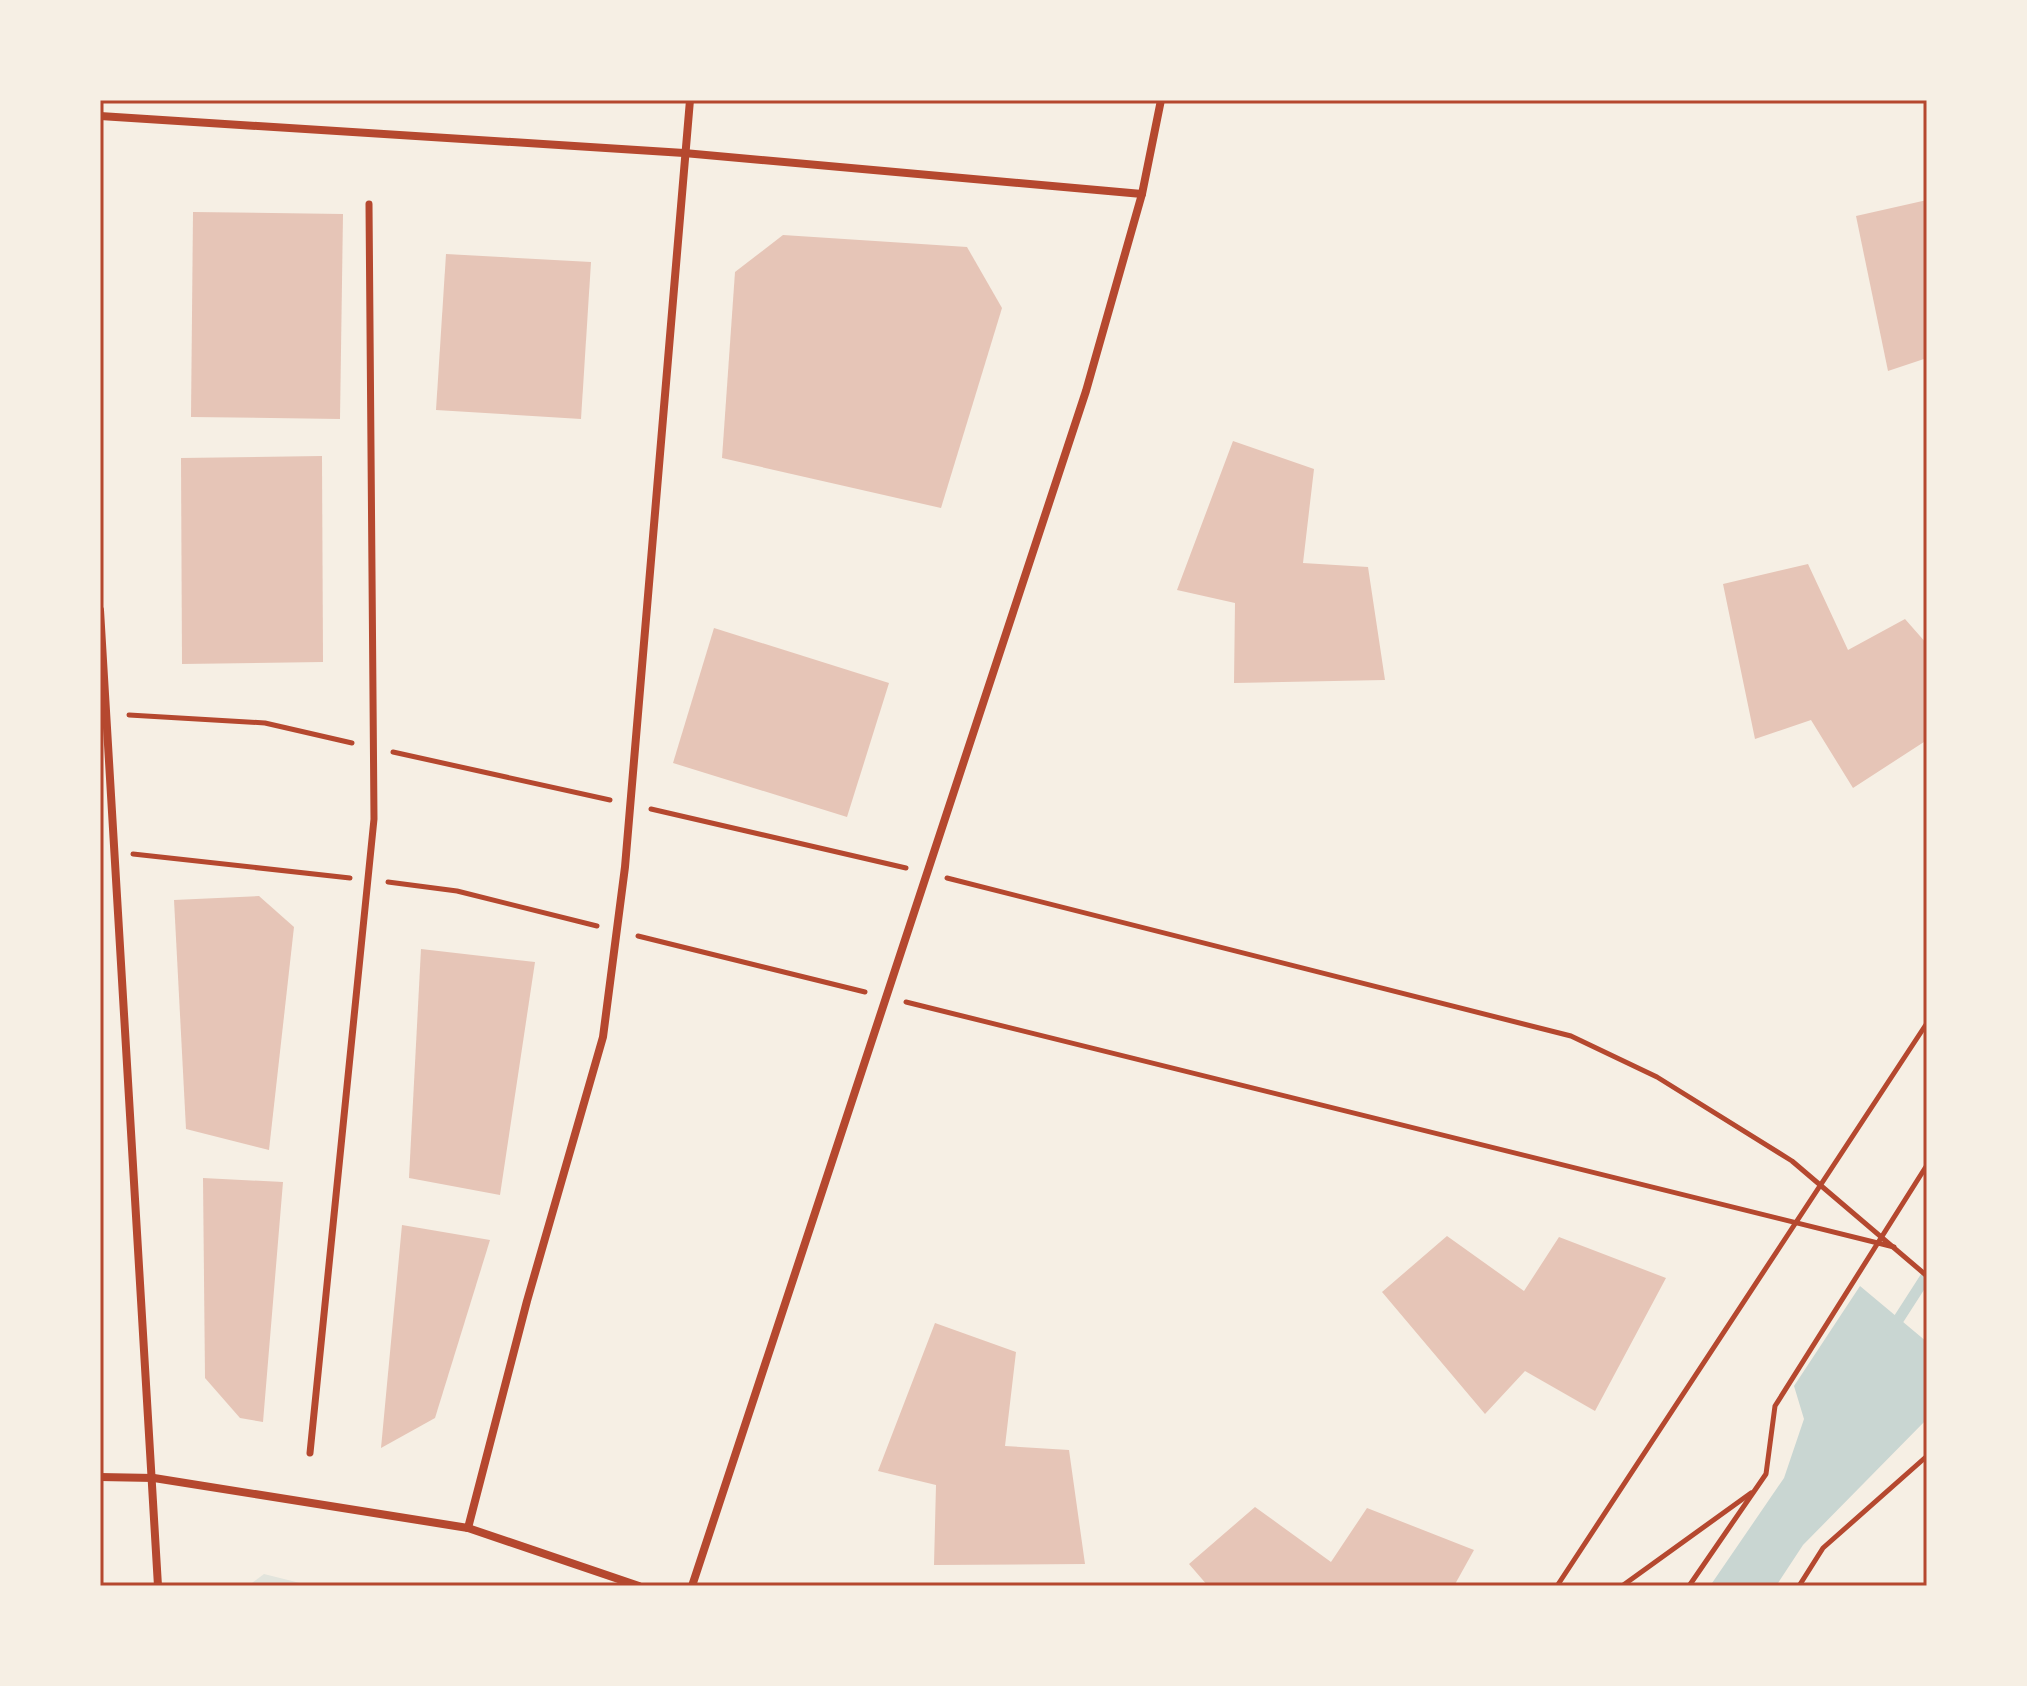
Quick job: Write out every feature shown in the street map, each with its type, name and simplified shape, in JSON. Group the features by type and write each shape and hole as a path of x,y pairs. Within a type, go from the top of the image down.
{"street":[{"path":"468,1528 527,1301 603,1037 625,867 690,100"},
{"path":"692,1586 1086,391 1142,194 1161,100"},
{"path":"100,116 684,153 1142,194"},
{"path":"310,1453 374,819 369,204"},
{"path":"100,610 154,1478 158,1586"},
{"path":"100,1477 154,1478 468,1528 639,1586"}],"path":[{"path":"115,714 265,723 355,743"},
{"path":"385,750 625,804"},
{"path":"641,807 913,870"},
{"path":"131,854 363,879"},
{"path":"943,877 1571,1036 1657,1077 1792,1161 1927,1276"},
{"path":"379,881 457,891 600,926"},
{"path":"629,934 867,992"},
{"path":"897,1000 1894,1248"},
{"path":"1557,1586 1927,1023"},
{"path":"1689,1586 1766,1474 1775,1406 1927,1165"},
{"path":"1799,1586 1823,1548 1927,1456"},
{"path":"1622,1586 1755,1490"}],"shaded area":[{"path":"1860,1286 1927,1342 1927,1419 1803,1545 1776,1586 1710,1586 1784,1478 1804,1419 1794,1386"},
{"path":"264,1574 312,1586 248,1586"}],"building":[{"path":"1927,200 1927,358 1888,371 1856,216"},
{"path":"193,212 343,214 340,419 191,417"},
{"path":"783,235 967,247 1002,308 941,508 722,458 735,272"},
{"path":"446,254 591,262 581,419 436,410"},
{"path":"1233,441 1314,469 1303,563 1368,567 1385,680 1234,683 1235,603 1177,590"},
{"path":"322,456 323,662 182,664 181,458"},
{"path":"1808,564 1848,650 1905,619 1927,644 1927,740 1853,788 1811,720 1755,739 1723,584"},
{"path":"714,628 889,683 847,817 673,763"},
{"path":"259,896 294,927 269,1150 186,1129 174,900"},
{"path":"421,949 535,962 500,1195 409,1178"},
{"path":"203,1178 283,1182 263,1422 240,1418 205,1378"},
{"path":"402,1225 490,1240 435,1418 381,1448"},
{"path":"1447,1236 1524,1291 1559,1237 1666,1278 1595,1411 1525,1371 1485,1414 1382,1292"},
{"path":"935,1323 1016,1352 1005,1446 1069,1450 1085,1564 934,1565 936,1485 878,1471"},
{"path":"1255,1507 1331,1562 1367,1508 1474,1550 1454,1586 1208,1586 1189,1564"}],"waterway":[{"path":"1891,1331 1927,1275"}]}
